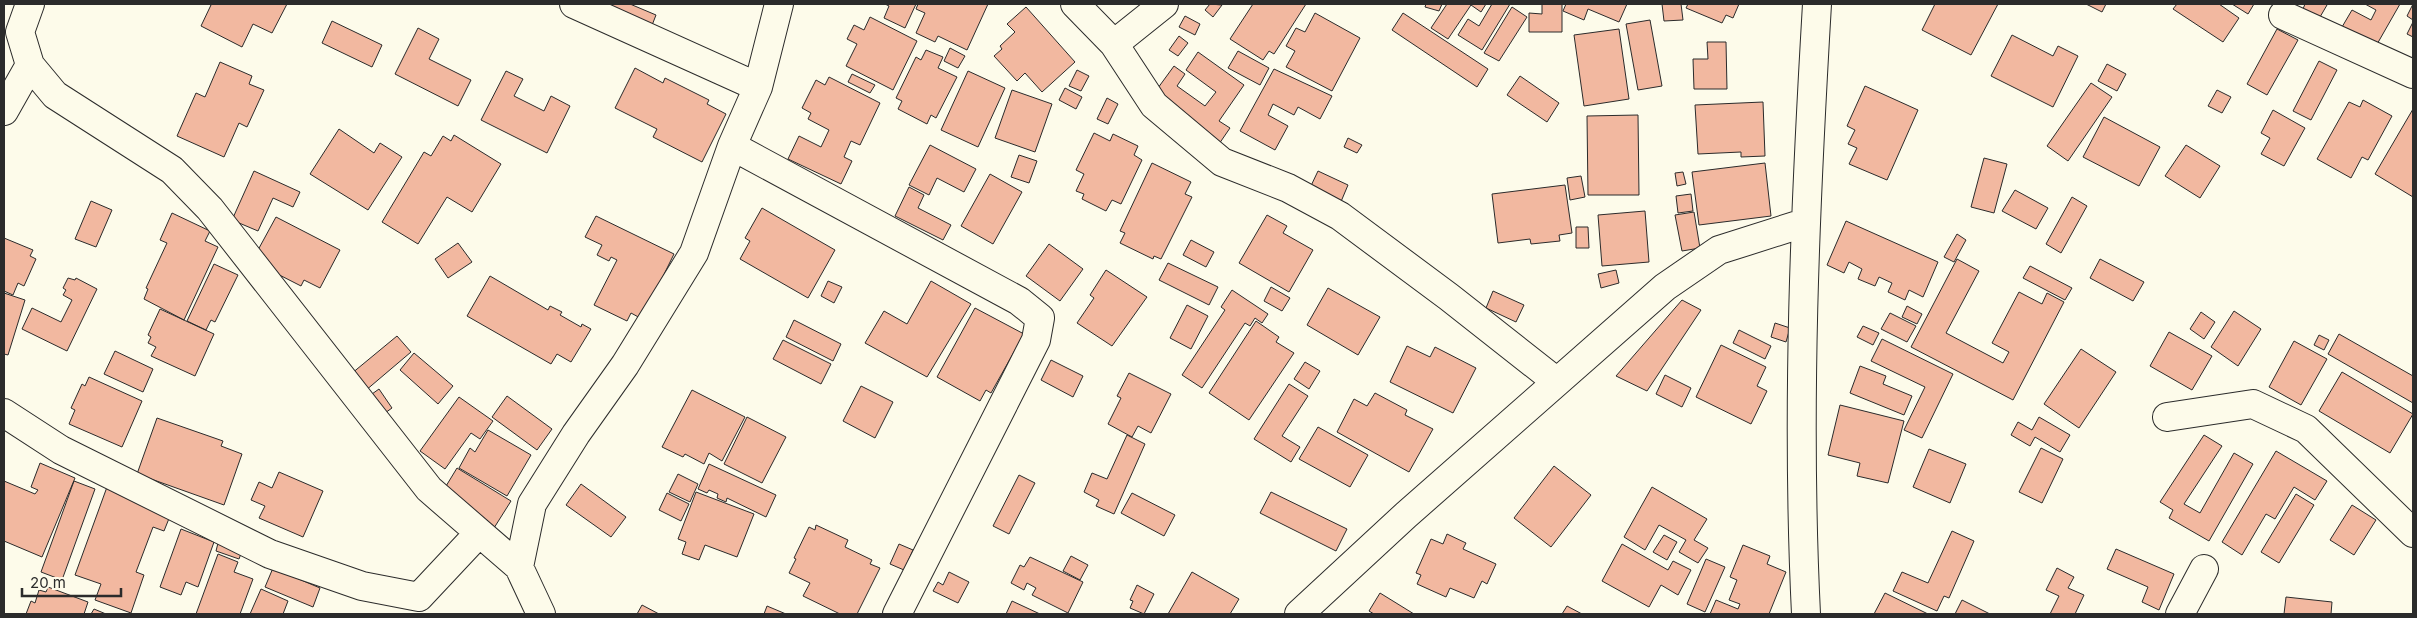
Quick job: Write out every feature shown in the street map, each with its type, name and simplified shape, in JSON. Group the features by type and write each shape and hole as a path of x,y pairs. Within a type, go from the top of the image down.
{"street":[{"path":"30,4 20,32 30,64 55,95 172,170 210,209 429,489 519,567 541,614"},
{"path":"574,4 758,87"},
{"path":"519,567 532,504 576,434 625,365 694,253 732,146 758,87 779,4"},
{"path":"1075,4 1114,44 1154,105 1222,162 1288,188 1340,216 1449,297 1557,382"},
{"path":"1114,44 1164,4"},
{"path":"1806,614 1800,505 1804,223 1817,4"},
{"path":"2283,15 2413,74"},
{"path":"4,111 30,64"},
{"path":"732,146 1019,301 1040,318 1036,340 897,614"},
{"path":"1300,614 1406,515 1665,287 1719,250 1804,223"},
{"path":"2167,417 2252,404 2306,429 2413,533"},
{"path":"4,413 61,450 270,554 362,586 419,597 479,532"},
{"path":"2180,614 2204,569"}],"building":[{"path":"208,4 287,4 272,33 253,24 242,47 201,26 211,5"},
{"path":"603,4 630,4 656,15 649,33"},
{"path":"885,4 916,4 905,28 884,18 889,6"},
{"path":"918,4 988,4 967,50 938,36 935,42 916,33 925,13 916,9"},
{"path":"1210,4 1222,5 1213,17 1205,10"},
{"path":"1253,4 1306,4 1274,54 1269,51 1263,60 1230,39"},
{"path":"1426,4 1442,4 1439,11 1425,7"},
{"path":"1447,4 1486,4 1481,12 1471,5 1448,39 1431,28"},
{"path":"1492,4 1510,4 1482,50 1458,35 1468,19 1479,26"},
{"path":"1542,4 1562,4 1562,32 1529,32 1529,13 1542,14"},
{"path":"1566,4 1627,4 1619,22 1588,9 1584,20 1563,11"},
{"path":"1662,4 1681,4 1683,20 1664,21"},
{"path":"1688,4 1739,4 1733,18 1726,15 1722,23 1686,8"},
{"path":"1935,4 1998,4 1971,55 1922,30"},
{"path":"2086,4 2106,4 2102,12"},
{"path":"2177,4 2219,4 2239,18 2223,42 2173,9"},
{"path":"2232,4 2254,4 2248,14"},
{"path":"2305,4 2327,5 2320,17 2303,9"},
{"path":"2365,4 2400,4 2376,46 2342,27 2352,10 2371,20 2376,10"},
{"path":"2413,4 2413,20 2407,16"},
{"path":"1026,7 1075,62 1042,92 1025,73 1017,81 994,56 1002,49 1000,46 1015,32 1007,24"},
{"path":"1512,7 1527,17 1499,61 1484,53"},
{"path":"1315,13 1360,38 1332,91 1286,67 1295,51 1286,46 1296,28 1305,32"},
{"path":"1403,13 1488,69 1477,87 1392,30"},
{"path":"1185,16 1200,24 1195,35 1179,27"},
{"path":"870,17 917,41 893,90 846,66 857,44 847,39 854,25 864,30"},
{"path":"1650,20 1662,86 1638,90 1626,24"},
{"path":"332,21 382,45 372,67 322,43"},
{"path":"2413,22 2413,37 2407,34"},
{"path":"418,28 439,39 429,59 471,80 458,106 395,74"},
{"path":"1619,29 1629,99 1584,106 1574,35"},
{"path":"2277,29 2298,40 2267,95 2247,84"},
{"path":"2012,35 2053,56 2058,46 2078,56 2053,107 1991,76"},
{"path":"1179,36 1188,43 1178,56 1169,50"},
{"path":"1707,42 1726,42 1727,89 1694,89 1693,59 1708,59"},
{"path":"950,48 965,56 958,68 944,61"},
{"path":"926,50 943,57 938,68 957,77 936,118 931,115 927,124 898,109 902,101 896,98 916,57 921,60"},
{"path":"1238,51 1269,68 1260,85 1228,68"},
{"path":"1198,52 1244,85 1219,121 1230,128 1219,144 1155,92 1174,66 1185,74 1177,86 1205,106 1216,92 1186,70"},
{"path":"2319,61 2337,70 2311,120 2293,111"},
{"path":"220,62 252,76 249,84 264,90 247,127 239,123 224,157 177,136 196,93 205,97"},
{"path":"2107,64 2126,74 2117,91 2098,81"},
{"path":"635,68 663,83 665,78 709,100 707,104 726,114 702,162 653,137 657,129 615,108"},
{"path":"1274,69 1332,96 1320,119 1298,107 1294,115 1273,104 1268,115 1288,126 1275,150 1240,131"},
{"path":"1077,70 1089,76 1081,91 1069,86"},
{"path":"506,71 523,79 514,96 544,111 551,96 570,106 547,153 481,120"},
{"path":"968,71 1005,88 978,147 941,130"},
{"path":"852,74 875,85 870,93 848,82"},
{"path":"1520,76 1559,103 1547,122 1507,95"},
{"path":"829,77 880,103 860,145 851,141 844,157 852,161 841,184 788,159 799,136 821,147 829,130 808,119 811,113 802,108 816,80 825,85"},
{"path":"2091,83 2112,97 2068,161 2047,146"},
{"path":"1865,86 1918,110 1887,180 1849,164 1857,148 1848,144 1855,130 1847,126"},
{"path":"1065,88 1082,97 1076,109 1059,100"},
{"path":"1012,90 1052,104 1035,152 995,138"},
{"path":"2217,90 2231,97 2222,113 2208,106"},
{"path":"1107,98 1118,104 1108,124 1097,119"},
{"path":"2363,100 2392,116 2368,160 2362,157 2351,178 2317,159 2349,102 2360,107"},
{"path":"1763,102 1765,156 1741,157 1741,152 1698,154 1695,105"},
{"path":"2413,109 2413,197 2375,174"},
{"path":"2273,110 2305,128 2284,166 2261,154 2270,138 2261,133"},
{"path":"1638,115 1639,195 1588,195 1587,116"},
{"path":"2104,117 2160,147 2139,186 2083,157"},
{"path":"339,129 374,153 380,143 402,157 368,210 310,174"},
{"path":"1094,133 1110,141 1113,134 1138,146 1134,155 1142,160 1121,204 1112,200 1106,211 1082,199 1084,194 1076,191 1084,174 1076,170"},
{"path":"454,135 501,164 472,212 447,197 418,244 382,222 424,152 431,156 443,136 451,141"},
{"path":"1348,138 1362,145 1357,153 1344,147"},
{"path":"930,145 976,169 964,192 937,178 929,195 909,185"},
{"path":"2186,145 2220,166 2200,198 2165,176"},
{"path":"1019,155 1037,161 1029,183 1011,177"},
{"path":"1984,158 2007,164 1994,213 1971,207"},
{"path":"1152,163 1191,182 1185,194 1192,197 1161,259 1154,256 1153,259 1120,243 1125,233 1120,231"},
{"path":"1765,163 1771,216 1699,225 1692,172"},
{"path":"254,171 300,192 293,207 273,198 258,231 232,220"},
{"path":"1318,171 1348,185 1340,204 1309,190"},
{"path":"1683,172 1686,184 1677,186 1675,173"},
{"path":"990,174 1022,192 993,244 961,226"},
{"path":"1581,176 1585,197 1570,200 1567,178"},
{"path":"1565,185 1572,233 1559,235 1560,241 1531,244 1530,239 1498,243 1492,194"},
{"path":"909,187 924,195 918,208 951,225 943,240 895,216"},
{"path":"2015,190 2048,208 2036,229 2002,211"},
{"path":"1691,194 1693,211 1678,213 1676,196"},
{"path":"2072,197 2087,206 2061,253 2046,244"},
{"path":"91,201 112,210 96,247 75,239"},
{"path":"762,208 835,250 808,298 740,259 750,241 745,238"},
{"path":"1645,211 1649,262 1602,266 1598,215"},
{"path":"1694,212 1700,248 1682,251 1675,215"},
{"path":"172,213 210,231 205,241 218,247 184,320 144,299 148,289 146,288 167,243 160,240"},
{"path":"1267,215 1287,226 1283,233 1313,250 1289,292 1239,263"},
{"path":"596,216 674,254 642,319 631,313 627,321 594,305 617,260 611,257 609,261 597,255 602,245 585,237"},
{"path":"276,217 340,250 320,288 304,280 301,286 252,261"},
{"path":"1846,221 1938,262 1923,297 1909,290 1905,300 1888,292 1892,283 1879,277 1875,286 1858,279 1862,269 1849,262 1844,273 1827,265"},
{"path":"1576,227 1588,227 1589,248 1576,248"},
{"path":"1957,234 1966,240 1954,262 1944,257"},
{"path":"4,238 33,250 30,256 36,259 24,286 18,283 13,295 4,291"},
{"path":"1191,240 1214,252 1206,267 1183,255"},
{"path":"458,243 472,262 448,278 435,259"},
{"path":"1049,244 1083,269 1060,301 1026,276"},
{"path":"1957,259 1979,271 1946,333 2003,363 2009,352 1992,343 2019,292 2042,304 2047,293 2064,302 2013,400 1911,347"},
{"path":"2100,259 2144,282 2133,301 2090,278"},
{"path":"1168,263 1218,287 1209,305 1159,280"},
{"path":"214,264 238,275 215,322 211,320 206,330 187,321"},
{"path":"2030,266 2072,288 2065,300 2023,278"},
{"path":"1106,270 1147,297 1112,346 1077,323 1094,298 1090,295"},
{"path":"1616,270 1619,283 1601,288 1598,274"},
{"path":"490,276 548,310 550,306 562,312 560,315 581,327 582,324 591,329 571,362 557,354 551,364 467,316"},
{"path":"68,278 75,280 76,278 97,289 67,351 22,329 32,308 61,322 72,300 63,295 66,290 63,288"},
{"path":"828,281 842,287 834,303 821,296"},
{"path":"931,281 971,304 927,377 865,343 884,311 907,324"},
{"path":"1271,287 1290,298 1282,311 1264,301"},
{"path":"1328,288 1380,317 1358,355 1307,325"},
{"path":"1232,290 1268,314 1262,323 1255,318 1250,326 1245,323 1202,388 1182,375 1225,310 1221,307"},
{"path":"1493,291 1524,305 1516,322 1486,308"},
{"path":"4,293 25,300 8,355 4,354"},
{"path":"1682,300 1701,310 1647,391 1616,376"},
{"path":"1187,305 1208,316 1191,349 1170,338"},
{"path":"1907,306 1922,314 1917,324 1902,317"},
{"path":"975,308 1024,334 991,393 986,390 980,401 937,377"},
{"path":"160,309 214,334 195,376 151,356 156,347 148,343 151,337 148,335"},
{"path":"2234,311 2261,329 2238,366 2211,347"},
{"path":"2201,312 2215,322 2204,339 2190,329"},
{"path":"1890,313 1916,326 1907,342 1881,329"},
{"path":"794,320 841,344 833,361 786,337"},
{"path":"1256,321 1279,337 1276,342 1294,353 1249,420 1209,393"},
{"path":"1775,323 1790,328 1786,342 1771,337"},
{"path":"1863,326 1879,333 1873,345 1857,337"},
{"path":"1739,330 1771,346 1765,359 1733,343"},
{"path":"2169,332 2212,356 2192,390 2150,366"},
{"path":"2339,334 2413,376 2413,403 2328,354"},
{"path":"2319,335 2329,340 2324,350 2314,345"},
{"path":"397,336 411,352 365,391 351,374"},
{"path":"1882,339 1953,374 1922,438 1904,430 1925,387 1871,361"},
{"path":"783,340 831,364 821,384 773,359"},
{"path":"2294,341 2327,359 2301,405 2269,387"},
{"path":"1721,345 1766,367 1757,386 1767,391 1751,424 1696,397"},
{"path":"1407,346 1430,357 1435,347 1476,368 1453,413 1390,382"},
{"path":"2081,349 2116,372 2079,428 2044,404"},
{"path":"115,351 153,369 143,392 104,374"},
{"path":"414,353 453,386 438,404 400,370"},
{"path":"1051,360 1083,376 1073,397 1041,380"},
{"path":"1305,362 1320,371 1309,389 1294,379"},
{"path":"1860,366 1886,376 1883,384 1912,396 1904,415 1850,393"},
{"path":"2342,372 2413,414 2390,453 2319,411"},
{"path":"1129,373 1171,394 1151,433 1138,426 1132,437 1108,424 1121,398 1117,396"},
{"path":"1665,375 1691,388 1682,407 1656,394"},
{"path":"89,377 142,401 122,447 69,424 75,410 71,408 82,384 85,386"},
{"path":"1289,384 1308,396 1282,436 1300,447 1291,462 1254,439"},
{"path":"861,386 893,402 875,438 843,421"},
{"path":"379,389 392,408 378,418 365,399"},
{"path":"692,390 745,417 722,461 709,453 704,464 685,454 683,457 662,447"},
{"path":"1375,393 1407,410 1405,415 1433,429 1409,472 1337,432 1354,399 1367,406"},
{"path":"507,396 552,429 537,450 492,417"},
{"path":"459,397 493,421 480,439 471,433 445,469 420,451"},
{"path":"1840,405 1904,421 1888,483 1857,476 1860,463 1828,455"},
{"path":"747,417 786,437 762,483 724,464"},
{"path":"2039,417 2070,435 2060,452 2035,437 2030,446 2011,435 2018,422 2032,430"},
{"path":"157,418 223,441 221,446 242,454 224,505 137,474"},
{"path":"1318,427 1368,455 1350,487 1299,459"},
{"path":"488,430 531,455 507,496 459,468 470,448 475,452"},
{"path":"1127,435 1145,444 1114,514 1096,506 1099,500 1084,492 1092,473 1107,479"},
{"path":"2204,435 2222,446 2184,504 2200,513 2234,453 2253,464 2209,541 2169,518 2173,510 2160,502"},
{"path":"2041,448 2063,459 2042,503 2019,492"},
{"path":"1929,449 1966,464 1950,503 1913,487"},
{"path":"2276,451 2327,481 2315,500 2294,487 2275,519 2266,514 2242,555 2222,542"},
{"path":"40,463 75,478 42,557 4,541 4,481 35,494 38,490 31,487"},
{"path":"709,464 776,495 766,517 727,498 726,502 717,498 718,494 709,490 707,493 698,489"},
{"path":"1554,466 1591,495 1551,547 1514,518"},
{"path":"457,468 511,501 494,528 440,496"},
{"path":"279,472 323,491 303,537 259,518 265,506 251,500 259,482 272,488"},
{"path":"678,474 698,484 690,502 669,492"},
{"path":"1019,475 1035,483 1009,534 993,526"},
{"path":"74,481 95,489 62,580 41,572"},
{"path":"581,484 626,517 611,537 566,505"},
{"path":"107,487 172,511 164,531 153,527 136,572 144,575 131,613 95,600 101,584 75,575"},
{"path":"1652,487 1707,519 1694,540 1708,548 1698,563 1679,552 1686,540 1659,525 1645,550 1624,537"},
{"path":"696,492 754,514 737,557 705,545 699,560 682,554 686,542 678,539"},
{"path":"1271,492 1347,529 1336,551 1260,513"},
{"path":"667,493 689,504 681,521 659,510"},
{"path":"1132,493 1175,515 1164,536 1121,513"},
{"path":"2296,494 2314,505 2279,563 2261,552"},
{"path":"2352,505 2376,520 2354,555 2330,540"},
{"path":"816,525 848,540 845,547 872,560 870,564 880,568 857,614 840,614 803,596 810,583 789,573 809,527 815,530"},
{"path":"181,529 214,542 198,587 186,582 181,595 160,587"},
{"path":"1952,531 1974,541 1949,598 1944,596 1937,611 1893,591 1902,572 1928,583"},
{"path":"1447,534 1466,543 1463,549 1496,564 1487,584 1482,581 1474,598 1450,588 1446,597 1417,584 1421,575 1416,573 1431,539 1443,544"},
{"path":"1664,535 1677,542 1667,560 1653,552"},
{"path":"218,543 242,551 239,559 216,551"},
{"path":"899,544 913,550 904,570 890,564"},
{"path":"1622,544 1668,570 1673,561 1691,570 1678,595 1661,585 1649,607 1602,581"},
{"path":"1743,545 1770,556 1767,564 1786,572 1769,614 1710,614 1716,600 1738,609 1740,604 1729,600 1737,580 1730,577"},
{"path":"2116,549 2174,574 2159,610 2142,602 2148,587 2107,569"},
{"path":"218,554 238,562 234,572 253,579 240,614 196,614"},
{"path":"1071,556 1088,565 1080,580 1063,571"},
{"path":"1030,557 1083,582 1068,613 1032,595 1036,588 1027,583 1024,590 1011,583 1020,565 1024,567"},
{"path":"1706,559 1725,567 1705,612 1687,604"},
{"path":"273,568 320,588 313,607 265,587"},
{"path":"2057,568 2074,577 2068,588 2084,595 2075,614 2050,614 2059,596 2046,590"},
{"path":"949,572 969,582 958,603 933,591 938,582 943,585"},
{"path":"1192,572 1239,599 1230,614 1168,614"},
{"path":"1137,585 1154,594 1144,614 1130,608 1133,601 1130,600"},
{"path":"48,587 88,602 84,614 26,614 31,601 35,603 39,590 46,592"},
{"path":"261,589 288,601 283,614 250,614"},
{"path":"1380,593 1414,614 1374,614 1369,611"},
{"path":"1885,593 1928,614 1874,614"},
{"path":"2286,597 2332,602 2331,614 2284,614"},
{"path":"1962,600 1990,614 1955,614"},
{"path":"1012,601 1040,614 1006,614"},
{"path":"642,605 659,614 637,614"},
{"path":"767,606 786,614 764,614"},
{"path":"1567,606 1582,614 1562,614"},
{"path":"94,609 106,614 91,614"}]}
